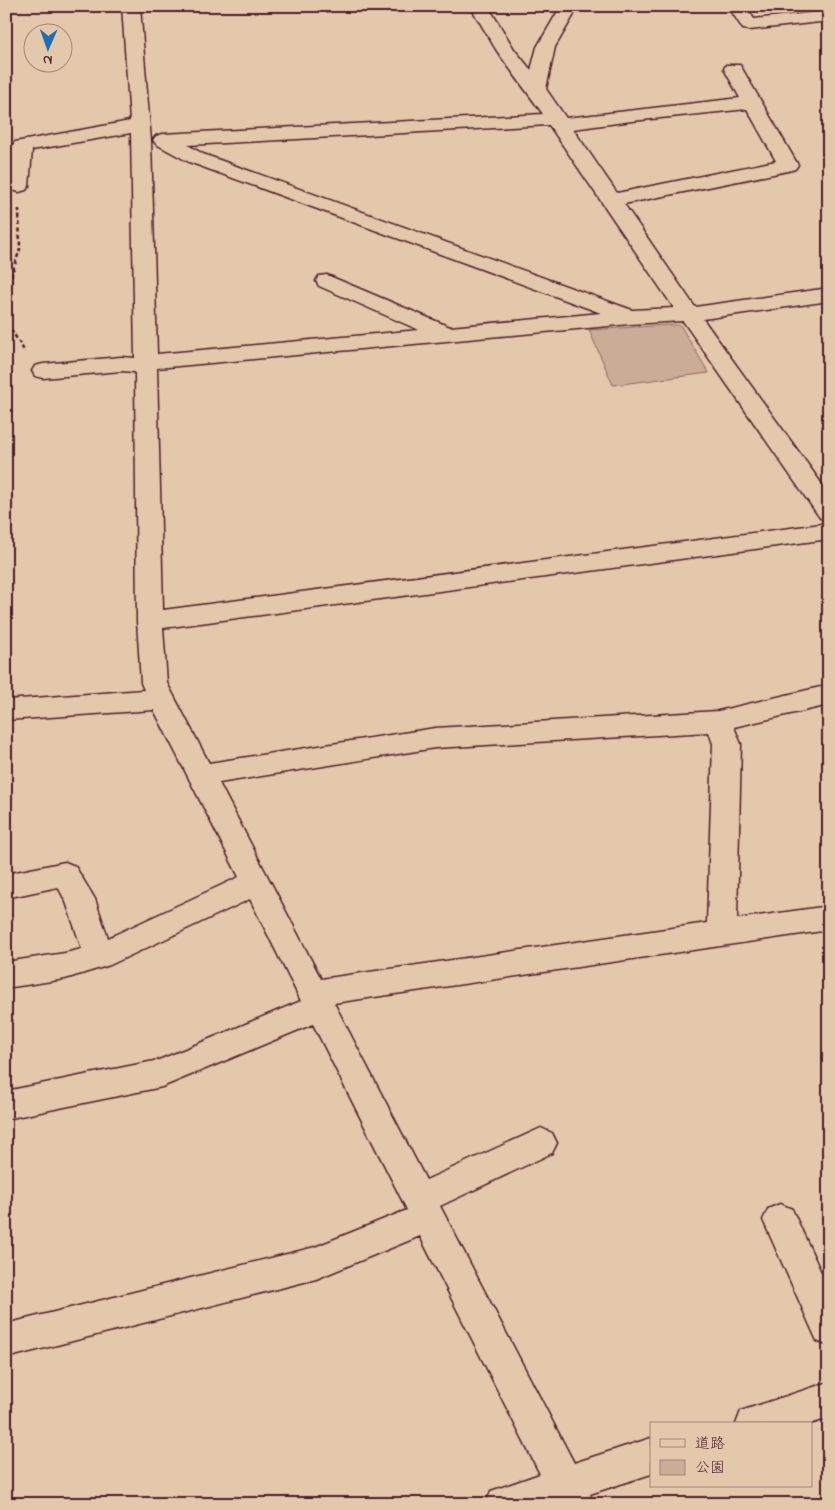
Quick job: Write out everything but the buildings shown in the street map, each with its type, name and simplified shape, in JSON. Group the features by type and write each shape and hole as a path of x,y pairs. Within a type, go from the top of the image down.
{"street":[{"path":"130,6 141,133 150,621 154,683 570,1494"},
{"path":"479,6 506,51 536,89 689,314 829,512"},
{"path":"536,89 546,47 570,6"},
{"path":"737,6 749,25 829,16"},
{"path":"611,200 788,165 733,69"},
{"path":"166,140 616,119 632,115 753,103"},
{"path":"19,186 22,146 141,133 166,140 196,158 630,317"},
{"path":"327,281 448,334"},
{"path":"44,371 121,364 146,364 630,317 689,314 829,294"},
{"path":"150,621 829,531"},
{"path":"202,775 435,738 718,722 829,695"},
{"path":"6,710 162,699"},
{"path":"718,722 727,744 722,934"},
{"path":"6,886 65,874 80,899 99,956"},
{"path":"6,975 65,966 99,956 257,882"},
{"path":"6,1105 162,1073 318,1000 722,934 827,924"},
{"path":"6,1341 316,1264 424,1208 541,1143"},
{"path":"780,1220 829,1329"},
{"path":"762,1422 827,1405"},
{"path":"504,1504 570,1494 650,1456"}],"path":[{"path":"19,186 20,249 12,273 7,323 37,370 44,371"}],"green space":[{"path":"680,325 709,373 613,385 589,330"}]}
